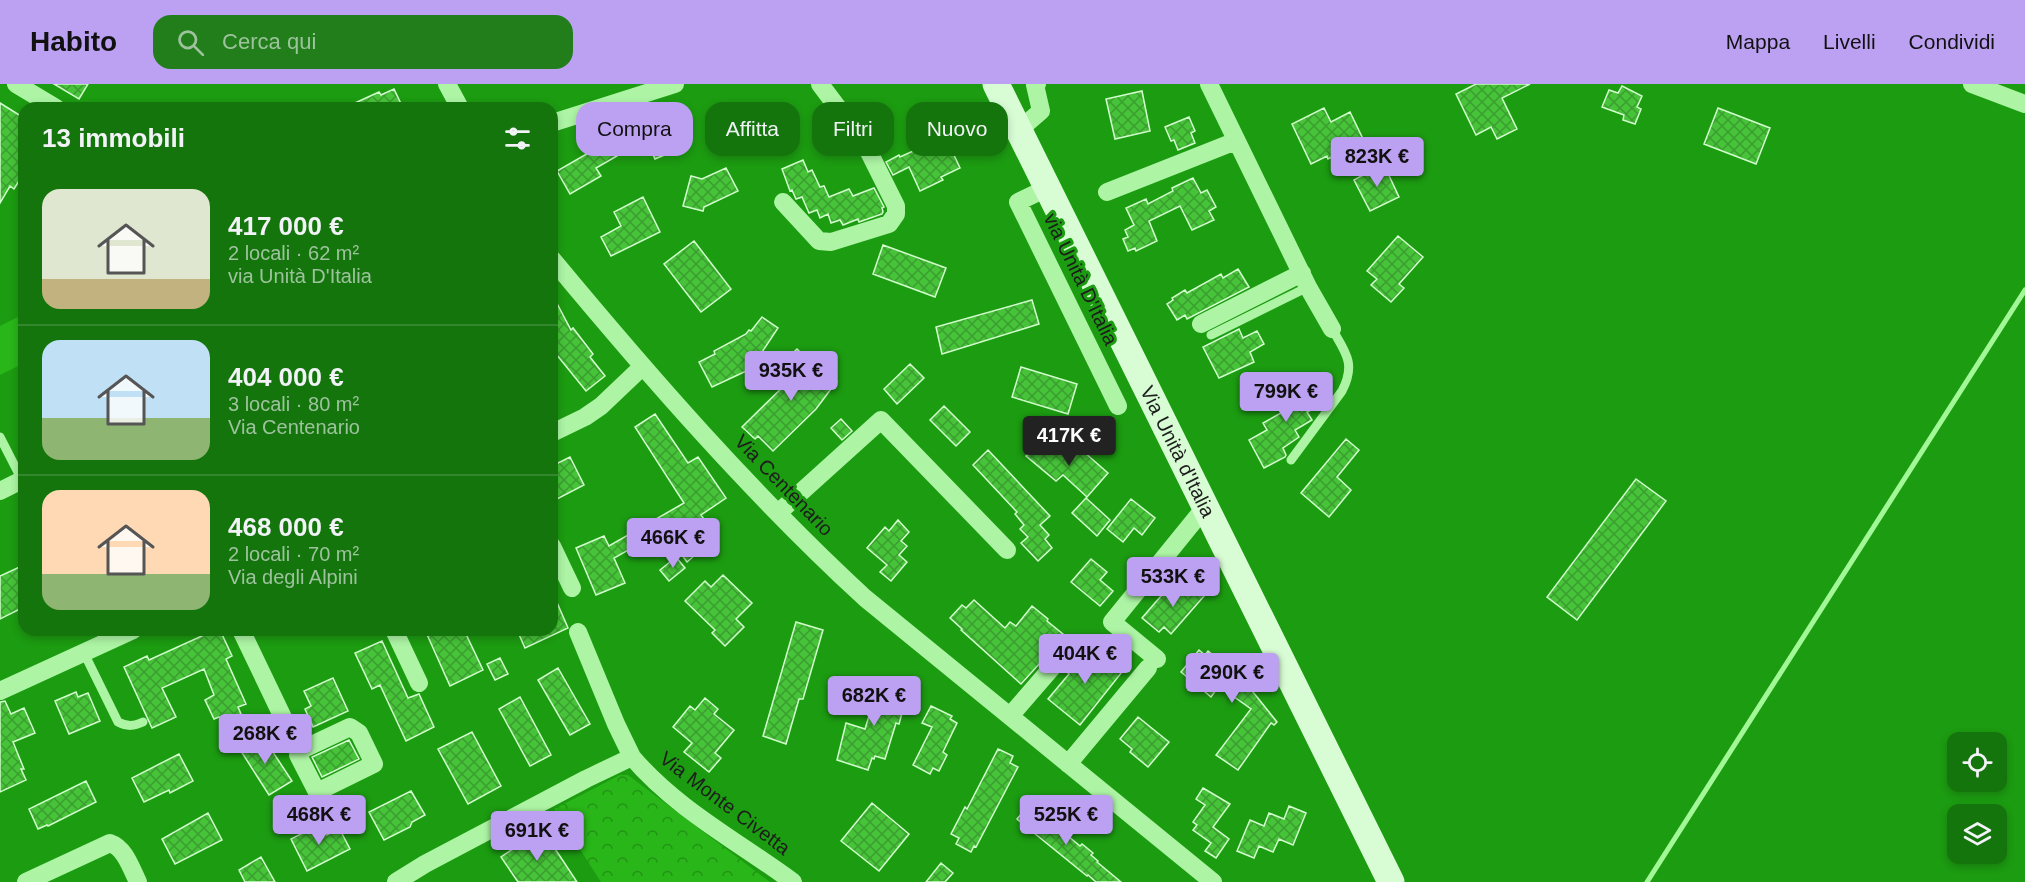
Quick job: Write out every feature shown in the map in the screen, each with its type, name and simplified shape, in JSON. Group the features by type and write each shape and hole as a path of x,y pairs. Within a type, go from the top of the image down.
{"street":[{"path":"16,84 46,102"},
{"path":"447,84 457,102"},
{"path":"558,121 675,84"},
{"path":"783,202 819,241 831,242 889,224 896,213 896,206 859,132 820,84"},
{"name":"Via Unità d'Italia","path":"996,84 1391,882"},
{"path":"1019,130 1041,111 1035,85 1037,84"},
{"path":"1209,84 1305,280 1332,329"},
{"path":"1972,84 2025,104"},
{"path":"1107,192 1236,141"},
{"name":"via Unità D'Italia","path":"1047,188 1018,201 1118,405"},
{"name":"Via Centenario","path":"558,266 642,367 819,555 865,598 1213,882"},
{"path":"1206,329 1305,280"},
{"path":"558,430 601,406 642,367"},
{"path":"778,513 881,420 1007,550"},
{"path":"0,491 18,482"},
{"name":"Via Unità d'Italia","path":"1068,764 1153,663 1112,622 1206,506"},
{"path":"558,559 572,588"},
{"name":"Via Monte Civetta","path":"578,632 632,757 650,778 720,832 793,882"},
{"path":"0,691 121,636"},
{"path":"244,636 299,751"},
{"path":"397,636 419,683"},
{"path":"1010,716 1068,649"},
{"name":"Via Monte Civetta","path":"396,882 425,864 632,757"},
{"path":"26,882 110,843 117,845 122,851 138,882"}],"lane":[{"path":"1291,460 1342,392 1347,381 1349,360 1332,329"},
{"path":"0,437 18,470"},
{"path":"84,653 118,723 126,726 143,722"}],"green space":[{"path":"18,317 18,366 0,375 0,326"},
{"path":"620,775 628,775 770,882 601,882 554,809"}],"building":[{"path":"54,84 88,84 79,99"},
{"path":"1476,84 1530,84 1502,98 1517,129 1497,139 1491,127 1476,135 1456,94"},
{"path":"1622,86 1642,96 1637,107 1641,109 1635,124 1623,120 1624,115 1602,107 1609,90 1618,93"},
{"path":"394,89 400,102 357,102 379,92 381,95"},
{"path":"1142,91 1150,131 1115,139 1106,99"},
{"path":"0,103 18,114 18,183 14,189 10,186 0,203"},
{"path":"1324,108 1331,122 1350,112 1364,141 1328,159 1327,156 1311,164 1292,124"},
{"path":"1718,108 1770,128 1756,164 1704,144"},
{"path":"1189,117 1195,131 1191,133 1195,143 1178,150 1165,127"},
{"path":"906,154 954,156 960,168 941,177 943,180 920,191 909,167 893,175 886,162 899,155 900,157"},
{"path":"583,156 617,156 596,168 601,176 570,194 558,170"},
{"path":"803,160 808,172 812,170 820,187 824,186 829,197 849,189 853,196 874,188 884,207 882,214 843,225 840,220 831,223 828,214 820,218 817,210 809,213 802,197 796,199 792,190 790,191 782,169"},
{"path":"1385,167 1399,197 1370,211 1354,180 1375,168 1377,171"},
{"path":"726,168 738,191 704,207 703,211 683,206 691,176 702,179"},
{"path":"1193,178 1201,193 1207,190 1216,207 1209,211 1214,220 1192,230 1180,206 1149,221 1157,241 1136,251 1135,248 1128,251 1123,239 1128,237 1125,230 1134,225 1126,208 1146,199 1148,204 1173,191 1172,188"},
{"path":"643,197 660,232 611,256 601,237 621,226 614,212"},
{"path":"1398,236 1423,257 1399,284 1404,288 1391,302 1371,285 1377,279 1367,271"},
{"path":"694,241 731,289 701,312 664,264"},
{"path":"883,245 946,268 935,297 873,274"},
{"path":"1238,269 1249,287 1187,319 1185,315 1177,320 1167,304 1173,300 1172,298 1185,290 1187,293 1221,274 1223,278"},
{"path":"1032,300 1039,324 942,354 936,327"},
{"path":"558,305 571,330 573,328 593,354 590,357 605,376 586,391 558,356"},
{"path":"762,317 778,328 762,352 771,358 762,370 757,366 712,387 699,362 715,354 714,351 746,334 749,330 751,331"},
{"path":"1239,329 1243,338 1257,331 1264,344 1250,352 1254,362 1219,378 1203,347"},
{"path":"797,349 822,374 825,371 837,381 816,409 773,451 758,436 755,439 742,427 795,375 783,362"},
{"path":"910,364 924,378 897,404 884,389"},
{"path":"1021,367 1077,384 1068,414 1012,397"},
{"path":"1309,376 1323,404 1307,412 1312,420 1295,430 1299,437 1283,448 1285,457 1264,468 1249,440 1267,430 1263,423 1281,413 1276,404 1293,395 1289,387"},
{"path":"944,406 970,432 956,446 930,420"},
{"path":"655,414 688,463 698,457 726,498 701,515 712,530 706,536 711,541 687,562 666,534 655,540 653,536 614,558 625,583 596,595 576,548 604,536 609,546 684,503 635,427"},
{"path":"841,419 852,431 842,440 831,428"},
{"path":"1346,439 1359,450 1337,477 1351,490 1329,517 1301,493"},
{"path":"1052,443 1066,455 1076,445 1108,473 1087,497 1063,475 1056,481 1026,456 1037,448"},
{"path":"988,450 1050,516 1040,525 1049,535 1045,539 1052,548 1038,561 1021,543 1028,537 1020,529 1024,525 1015,514 1017,512 973,465"},
{"path":"570,457 584,485 558,498 558,463"},
{"path":"1636,479 1666,501 1577,620 1547,597"},
{"path":"1086,498 1110,520 1097,536 1072,513"},
{"path":"1131,499 1155,518 1142,535 1134,528 1123,542 1107,529"},
{"path":"898,520 909,532 901,541 907,546 899,555 907,562 891,581 880,572 887,565 867,548 885,527 889,531"},
{"path":"676,557 685,568 669,581 660,570"},
{"path":"1091,559 1107,572 1100,580 1113,591 1100,606 1071,582"},
{"path":"18,568 18,610 0,619 0,576"},
{"path":"723,575 752,603 736,619 744,627 725,646 712,633 715,630 685,601 705,581 711,587"},
{"path":"1188,582 1204,596 1171,634 1164,627 1159,632 1142,618 1167,589 1175,596"},
{"path":"974,600 1005,628 1010,622 1016,626 1032,606 1068,638 1059,642 1021,684 950,618 962,605 966,608"},
{"path":"558,605 568,628 558,633"},
{"path":"796,622 823,630 803,699 799,699 786,744 763,736"},
{"path":"202,636 223,636 232,656 226,659 246,704 238,707 241,714 222,723 219,717 214,719 205,700 214,695 204,669 162,688 176,717 152,728 124,667 147,656 149,660"},
{"path":"428,636 467,636 483,670 450,686"},
{"path":"520,636 551,636 525,648"},
{"path":"382,641 408,698 419,694 434,727 406,741 380,685 372,689 355,653"},
{"path":"1079,646 1086,652 1090,648 1122,672 1080,725 1048,699 1069,674 1065,670 1077,656"},
{"path":"1199,650 1205,655 1208,651 1238,675 1241,671 1254,680 1249,687 1277,722 1274,725 1271,723 1238,770 1216,755 1251,709 1219,686 1211,697 1181,672"},
{"path":"500,658 508,674 495,680 487,664"},
{"path":"558,668 590,724 570,735 538,680"},
{"path":"877,677 907,686 903,698 906,699 885,759 875,756 868,770 837,760 846,723 865,729 876,693 872,692"},
{"path":"333,678 348,711 313,727 305,709 311,706 304,691"},
{"path":"76,692 78,697 88,693 100,721 69,734 55,701"},
{"path":"520,697 551,755 530,766 499,709"},
{"path":"705,698 718,709 714,714 734,730 715,753 721,758 709,772 684,752 692,743 673,727 690,706 695,710"},
{"path":"5,701 11,714 24,708 35,733 13,742 26,780 0,792 0,702"},
{"path":"931,706 952,716 950,719 957,723 943,752 947,755 939,771 933,768 930,774 913,765 932,727 922,723"},
{"path":"1138,717 1169,742 1148,767 1130,752 1132,749 1120,739"},
{"path":"472,732 501,786 468,804 438,749"},
{"path":"261,734 292,781 269,795 239,748"},
{"path":"349,740 359,759 322,777 312,757"},
{"path":"998,749 1013,756 1010,763 1018,767 976,847 974,846 971,852 956,844 959,838 951,834 965,807 967,809"},
{"path":"179,754 193,781 170,793 169,790 144,802 132,778"},
{"path":"86,781 96,802 38,829 29,809"},
{"path":"1203,788 1230,804 1213,827 1229,839 1216,858 1205,851 1211,843 1193,830 1197,825 1193,822 1205,805 1196,799"},
{"path":"411,791 425,815 412,822 410,827 384,840 369,812"},
{"path":"872,803 909,834 879,871 841,841"},
{"path":"1028,806 1034,811 1036,809 1080,846 1082,844 1093,853 1091,855 1097,862 1121,882 1096,882 1017,819"},
{"path":"1289,806 1306,813 1293,845 1279,839 1273,852 1259,846 1254,858 1237,851 1250,820 1264,826 1269,813 1284,819"},
{"path":"208,813 222,840 175,864 162,839"},
{"path":"320,824 327,835 339,828 350,849 307,871 291,839"},
{"path":"542,829 577,882 518,882 501,857"},
{"path":"261,857 275,882 245,882 239,870"},
{"path":"941,863 953,873 945,882 926,882"}],"waterway":[{"path":"1647,882 2025,290"}]}
